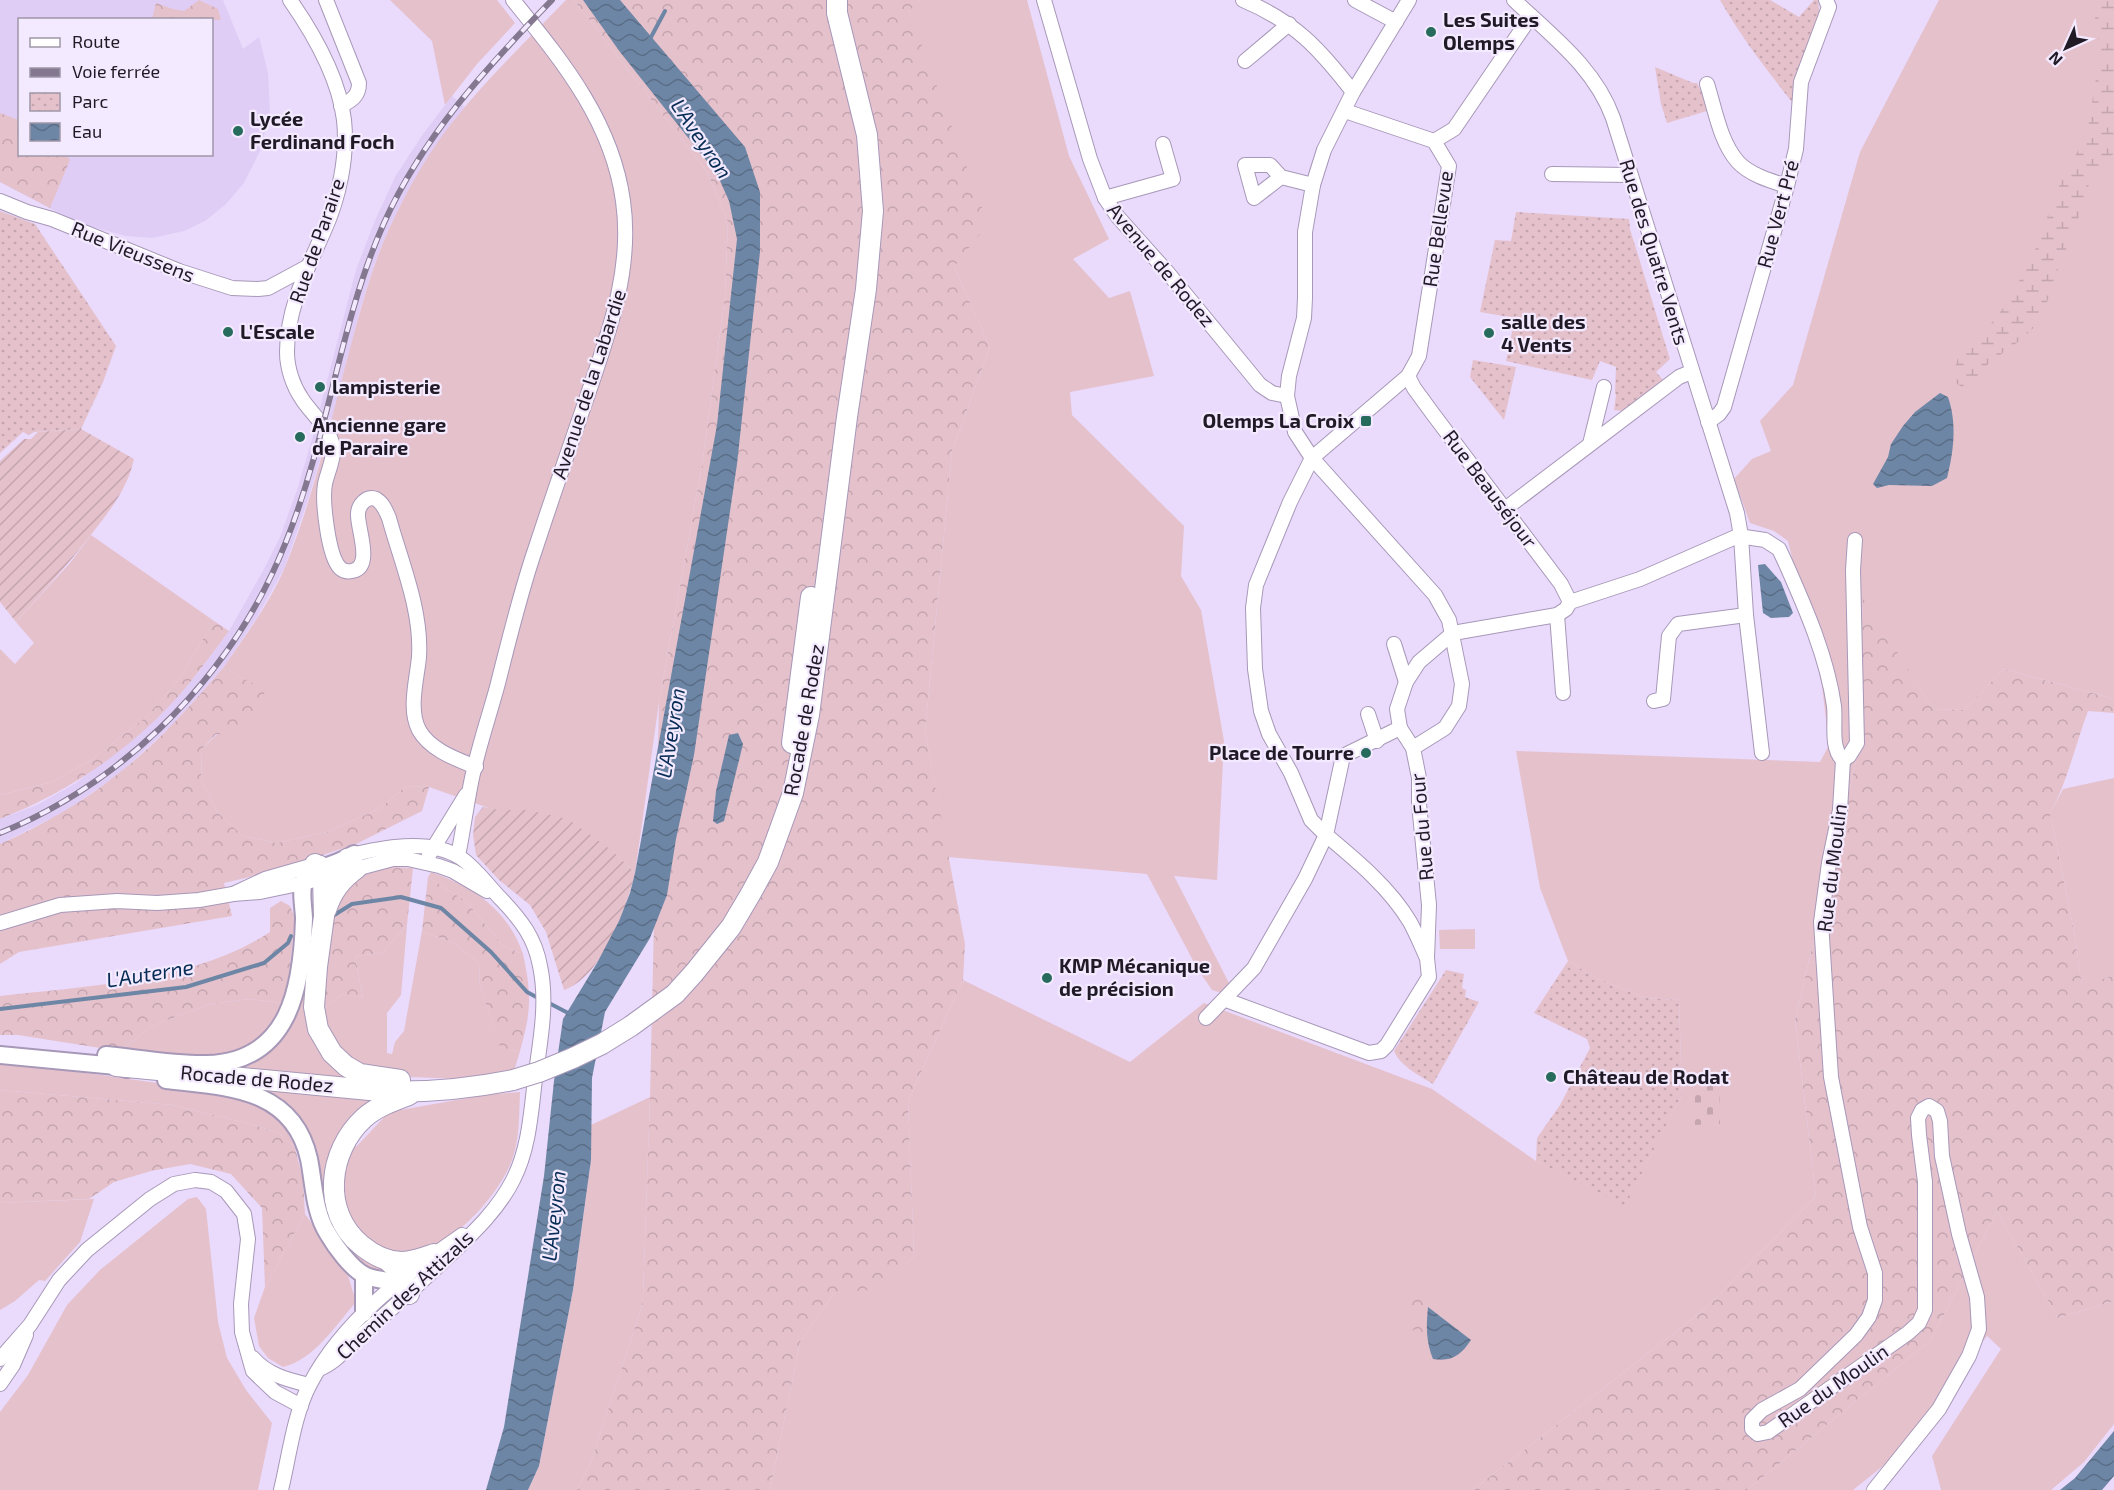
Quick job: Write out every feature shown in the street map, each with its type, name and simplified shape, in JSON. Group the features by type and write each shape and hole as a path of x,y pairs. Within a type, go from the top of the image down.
{"highway":[{"name":"Rocade de Rodez","path":"116,1066 380,1090 416,1092 478,1087 539,1072 602,1044 675,994 692,971 721,926 755,861 777,808 793,732 832,437 851,314 861,209 855,137 826,23 824,0"},
{"name":"Rocade de Rodez","path":"692,971 730,927 768,862 793,793 809,715 846,417 866,289 873,211 867,135 837,13 837,0"},
{"path":"355,861 331,895 324,916 314,1008 318,1029 332,1053 346,1066 360,1074 387,1079 478,1087"},
{"path":"319,870 324,916"},
{"path":"416,1092 381,1106 365,1117 348,1136 338,1157 333,1182 336,1206 342,1224 356,1241 373,1255 402,1262 434,1254"},
{"path":"387,1260 399,1271 403,1285"}],"main road":[{"path":"3,1055 20,1047 207,1064 235,1060 258,1050 279,1030 296,992 303,940 303,883 309,875 319,870 344,861 355,861"},
{"name":"Rocade de Rodez","path":"3,1055 116,1066"},
{"path":"116,1066 160,1079 222,1087 254,1094 279,1108 300,1134 305,1146 319,1216 323,1225 347,1259 364,1275 403,1285"},
{"path":"364,1275 364,1313"}],"street":[{"name":"Rue de Paraire","path":"290,0 313,36 333,80 344,120 340,181 326,228 307,267 297,296 288,340 288,363 297,390 332,444 333,453 324,495 325,513 334,558 336,564 345,572 356,570 361,565 363,555 359,507 366,500 376,499 385,509 417,619 419,654 414,710 417,726 425,739 436,748 476,767"},
{"path":"326,0 359,83 356,96 341,106"},
{"name":"Avenue de la Labardie","path":"456,855 459,851 470,788 523,586 613,316 622,274 626,239 619,180 614,159 598,120 568,69 513,0"},
{"name":"Avenue de Rodez","path":"1044,0 1090,159 1105,198 1118,217 1168,273 1260,386 1272,393 1287,396"},
{"path":"1243,0 1289,24 1327,58 1353,92"},
{"path":"1355,0 1396,22"},
{"path":"1409,0 1353,92 1324,150 1312,185 1305,232 1304,318 1289,376 1287,396 1295,432 1312,458 1435,595 1449,620 1453,633 1462,684 1459,705 1445,728 1413,748 1400,728 1397,709 1406,682 1419,662 1453,633 1557,615 1566,609 1570,602 1640,579 1741,536 1765,540 1779,549 1786,564 1826,666 1834,707 1836,746 1838,755 1843,760 1849,756 1857,743 1853,570 1855,540"},
{"name":"Rue des Quatre Vents","path":"1514,0 1577,60 1598,85 1611,113 1737,513 1762,753"},
{"name":"Rue Vert Pré","path":"1708,422 1724,407 1796,149 1801,82 1831,2"},
{"path":"1434,141 1454,129 1531,16"},
{"path":"1245,60 1289,24"},
{"path":"1707,84 1727,145 1739,163 1762,178 1787,186"},
{"name":"Rue Bellevue","path":"1345,111 1434,141 1449,166 1419,356 1408,376"},
{"path":"1105,198 1173,179 1163,144"},
{"path":"1552,174 1630,175"},
{"path":"1281,177 1312,185"},
{"name":"Rue Vieussens","path":"0,201 52,219 218,285 245,289 268,288 297,296"},
{"name":"Rue Vieussens","path":"268,288 307,267"},
{"path":"1505,509 1679,377 1691,372"},
{"path":"1408,376 1312,458 1290,502 1256,585 1253,608 1255,669 1261,711 1269,734 1291,773 1311,820 1389,894 1410,922 1427,958"},
{"name":"Rue Beauséjour","path":"1408,376 1433,414 1562,584 1570,602"},
{"path":"1590,444 1604,387"},
{"path":"1557,615 1563,693"},
{"path":"1654,701 1663,699 1670,636 1678,624 1746,615"},
{"path":"1394,644 1406,682"},
{"path":"1368,714 1377,741"},
{"path":"1206,1018 1226,1000 1254,968 1268,948 1305,879 1326,835 1343,756 1400,728"},
{"name":"Rue du Four","path":"1226,1000 1369,1053 1381,1051 1387,1045 1430,977 1427,958 1429,906 1419,804 1419,778 1413,748"},
{"name":"Rue du Moulin","path":"1843,760 1840,810 1829,863 1821,922 1831,1077 1860,1227 1875,1273 1875,1300 1869,1317 1856,1335 1800,1389 1762,1410 1752,1420 1752,1429 1758,1434 1768,1432 1919,1323 1924,1310 1925,1182 1918,1135 1918,1118 1922,1110 1929,1106 1937,1111 1940,1121 1942,1156 1959,1234 1977,1297 1979,1329 1969,1356 1939,1409 1874,1490"},
{"name":"Avenue de la Labardie","path":"434,848 470,788"},
{"name":"Chemin des Attizals","path":"281,1490 301,1406 309,1385 327,1354 364,1313 403,1285 488,1216 513,1180 525,1149 542,1025 543,998 540,966 534,944 521,920 469,864 456,855 434,848 399,846 355,861"},
{"path":"424,862 434,848"},
{"path":"355,861 424,862 456,855"},
{"name":"Chemin des Attizals","path":"424,862 453,871 502,900"},
{"path":"233,894 265,879 319,870"},
{"path":"0,923 60,905 117,901 157,903 199,900 261,892 303,883"},
{"path":"0,1359 30,1325 59,1280 87,1250 150,1199 174,1184 195,1180 211,1182 226,1191 244,1214 248,1239 241,1304 242,1332 253,1371 275,1392 301,1406"},
{"name":"Chemin des Attizals","path":"319,1369 331,1364 351,1344 434,1254 488,1216"},
{"path":"0,1384 13,1365 30,1325"},
{"path":"246,1349 260,1366 282,1378 309,1385"}],"shaded area":[{"name":"Lycée Ferdinand Foch","path":"0,0 223,0 243,49 259,37 268,73 270,112 260,151 244,183 226,204 205,221 184,231 152,238 126,236 78,223 0,182"},
{"path":"452,96 465,107 430,155 405,196 388,231 374,265 360,310 332,420 320,408 356,270 395,177 423,134"},
{"path":"315,429 325,443 284,569 256,619 223,668 173,724 120,773 64,812 0,844 0,819 37,805 76,783 140,733 175,700 201,669 229,631 280,537"}],"green space":[{"path":"199,0 218,9 221,20 152,18 156,3 184,11"},
{"path":"390,0 497,0 515,23 477,64 445,105 432,41"},
{"path":"566,0 574,0 707,172 728,222 725,296 702,465 659,702 635,873 614,852 429,787 406,786 379,809 327,832 277,843 243,836 217,812 201,780 202,749 263,689 223,668 257,619 285,567 303,518 364,297 382,246 412,183 449,126 499,69"},
{"path":"574,0 920,0 909,11 988,224 954,267 990,347 952,451 925,731 965,944 963,980 908,1101 914,1256 881,1289 834,1293 800,1342 770,1490 577,1490 591,1462 643,1297 659,702 702,465 725,296 728,222 707,172"},
{"path":"920,0 1027,0 1069,156 1109,239 1073,259 1109,298 1130,291 1154,376 1070,392 1072,415 1184,526 1181,576 1201,610 1224,741 1217,880 1174,876 1230,985 1222,993 1212,990 1197,968 1147,874 948,857 925,731 952,451 990,347 954,267 909,10"},
{"path":"1720,0 1770,0 1799,17 1814,0 1818,0 1820,17 1797,75 1792,102 1745,40"},
{"path":"1939,0 2114,0 2114,699 2004,669 1964,710 1933,709 1863,600 1856,762 1795,1020 1816,1196 1706,1308 1473,1490 770,1490 800,1342 834,1293 881,1288 914,1256 908,1101 963,980 1130,1062 1204,1003 1432,1089 1536,1161 1625,1205 1682,1095 1679,1000 1645,998 1596,978 1568,961 1540,888 1516,751 1820,762 1829,745 1822,686 1788,541 1774,531 1750,523 1734,479 1752,459 1771,451 1760,421 1793,385 1860,152"},
{"path":"2087,0 2114,0 2114,153 2091,178 2041,321 2018,342 1989,363 1977,376 1968,391 1951,380 1959,355 1989,326 2008,302 2034,253 2059,186 2087,134 2100,53 2094,9"},
{"path":"1655,67 1697,83 1710,110 1667,123 1661,104"},
{"path":"0,113 18,120 18,156 67,156 70,160 50,208 0,182"},
{"path":"0,211 35,224 116,346 103,382 81,429 34,432 29,435 23,432 0,453"},
{"path":"1516,212 1629,219 1630,229 1670,359 1656,372 1663,380 1623,411 1614,410 1616,367 1600,361 1592,380 1506,361 1515,318 1480,312 1495,240 1511,241"},
{"path":"1473,360 1516,367 1504,420 1470,377"},
{"path":"81,429 134,459 128,478 120,495 103,519 16,622 0,602 0,461 24,439 31,439 38,432"},
{"path":"91,535 214,621 177,682 145,718 91,760 52,782 0,795 0,649 15,664 34,643 16,622 70,563"},
{"path":"1863,598 1933,709 1964,710 2004,669 2114,699 2114,713 2088,711 2067,776 2050,813 2074,931 2082,986 2114,975 2114,1301 2058,1318 1997,1211 1931,1340 1747,1490 1473,1490 1706,1308 1816,1196 1795,1020 1856,762"},
{"path":"214,621 229,631 174,701 155,720 94,770 49,797 0,819 0,795 52,782 91,760 145,718 177,682"},
{"path":"223,668 264,689 265,708 238,735 216,734 202,749 201,780 217,812 243,836 277,843 327,832 379,809 406,786 429,787 422,811 356,844 275,871 224,883 232,916 19,952 0,964 0,844 62,812 119,773 161,736"},
{"path":"2114,778 2114,975 2082,987 2074,931 2050,813 2063,789"},
{"path":"483,807 499,810 527,810 568,819 614,852 635,873 619,923 601,957 578,983 564,990 546,932 530,905 499,880 476,855 473,835 475,817"},
{"path":"391,867 413,868 407,925 382,953 355,956 363,998 343,994 323,1009 333,908 339,887 369,871"},
{"path":"431,872 461,885 487,902 499,913 517,938 523,954 503,946 467,902 428,877"},
{"path":"428,877 467,902 503,946 523,954 529,1003 520,1051 501,1050 480,986 479,963 453,943 422,931"},
{"path":"317,884 308,1009 355,1079 234,1069 270,1047 311,916"},
{"path":"281,901 290,906 295,917 288,987 283,1003 250,999 210,1004 154,1025 119,1051 18,1035 0,1035 0,996 104,985 175,972 209,962 240,949 270,932 270,908"},
{"path":"407,925 401,995 387,1013 387,1053 392,1054 395,1042 404,1031 422,931 453,943 479,963 480,986 501,1049 520,1051 514,1071 464,1079 389,1074 351,1062 327,1034 323,1009 343,994 363,998 355,956 382,953"},
{"path":"1475,929 1475,949 1440,949 1439,930"},
{"path":"1568,961 1596,978 1645,998 1679,1000 1682,1095 1625,1206 1536,1161 1537,1138 1560,1105 1590,1048 1587,1039 1534,1013"},
{"path":"1446,970 1464,974 1462,988 1466,990 1465,997 1479,1002 1433,1084 1406,1066 1394,1051"},
{"path":"250,999 283,1003 264,1036 241,1051 225,1055 188,1057 119,1051 154,1025 210,1004"},
{"path":"0,1064 114,1077 236,1097 257,1103 276,1116 295,1148 279,1133 173,1105 0,1090"},
{"path":"1693,1077 1719,1077 1720,1124 1693,1125"},
{"path":"255,1086 383,1099 360,1114 330,1193 393,1273 374,1271 353,1257 326,1219 314,1159"},
{"path":"0,1090 173,1105 279,1133 295,1148 303,1180 305,1214 265,1287 262,1208 231,1174 190,1164 151,1171 114,1182 89,1199 0,1203"},
{"path":"520,1092 518,1135 512,1160 485,1204 458,1231 427,1250 412,1255 403,1255 382,1250 363,1237 355,1228 344,1206 341,1182 350,1142 356,1147 389,1112 485,1095"},
{"path":"650,1097 641,1309 591,1462 577,1490 528,1490 539,1466 573,1290 591,1160 591,1125"},
{"path":"197,1197 206,1209 218,1322 227,1358 246,1390 272,1423 258,1490 0,1490 0,1412 28,1375 67,1305 100,1270 188,1199"},
{"path":"94,1199 80,1242 45,1281 39,1280 15,1301 0,1310 0,1203"},
{"path":"1997,1211 2058,1318 2114,1301 2114,1424 2084,1462 2051,1490 1941,1490 1932,1456 2001,1349 1987,1336 1888,1462 1853,1490 1747,1490 1931,1340"},
{"path":"305,1214 347,1272 356,1302 315,1349 305,1357 283,1367 268,1358 259,1346 254,1318 265,1287"},
{"path":"1415,1292 1457,1325 1425,1305 1424,1341 1416,1338 1403,1298"}],"water":[{"name":"L'Aveyron","path":"583,0 620,0 745,147 760,192 760,252 737,464 694,755 667,895 650,938 605,1012 592,1078 591,1160 573,1290 539,1466 528,1490 486,1490 504,1427 544,1176 563,1019 619,921 635,873 717,425 737,239 729,201 717,174 620,52"},
{"path":"1940,393 1948,397 1953,417 1953,447 1947,478 1932,486 1889,485 1877,488 1873,484 1888,457 1891,444 1915,412"},
{"path":"1765,564 1781,582 1793,613 1789,617 1771,618 1763,613 1758,565"},
{"path":"738,733 743,744 724,821 717,824 713,821 716,791 729,735"},
{"path":"1428,1307 1471,1340 1464,1350 1451,1358 1433,1359 1427,1334"},
{"path":"2114,1431 2114,1476 2102,1490 2060,1490 2075,1478"}],"waterway":[{"path":"650,39 665,11"},
{"name":"L'Auterne","path":"331,917 352,904 401,897 441,908 491,952 527,992 540,999"},
{"name":"L'Auterne","path":"0,1009 186,987 264,963 288,943 291,936"},
{"name":"L'Auterne","path":"547,1002 570,1014"}],"railway":[{"path":"0,833 43,813 85,788 124,760 160,728 193,693 223,656 250,616 272,574 300,504 344,341 362,281 384,223 417,161 458,104 503,51 552,0"}],"place":[{"name":"Les Suites Olemps","path":"1431,32"},
{"name":"Lycée Ferdinand Foch","path":"238,131"},
{"name":"L'Escale","path":"228,332"},
{"name":"salle des 4 Vents","path":"1489,333"},
{"name":"lampisterie","path":"320,387"},
{"name":"Olemps La Croix","path":"1366,421"},
{"name":"Ancienne gare de Paraire","path":"300,437"},
{"name":"Place de Tourre","path":"1366,753"},
{"name":"KMP Mécanique de précision","path":"1047,978"},
{"name":"Château de Rodat","path":"1551,1077"}]}
